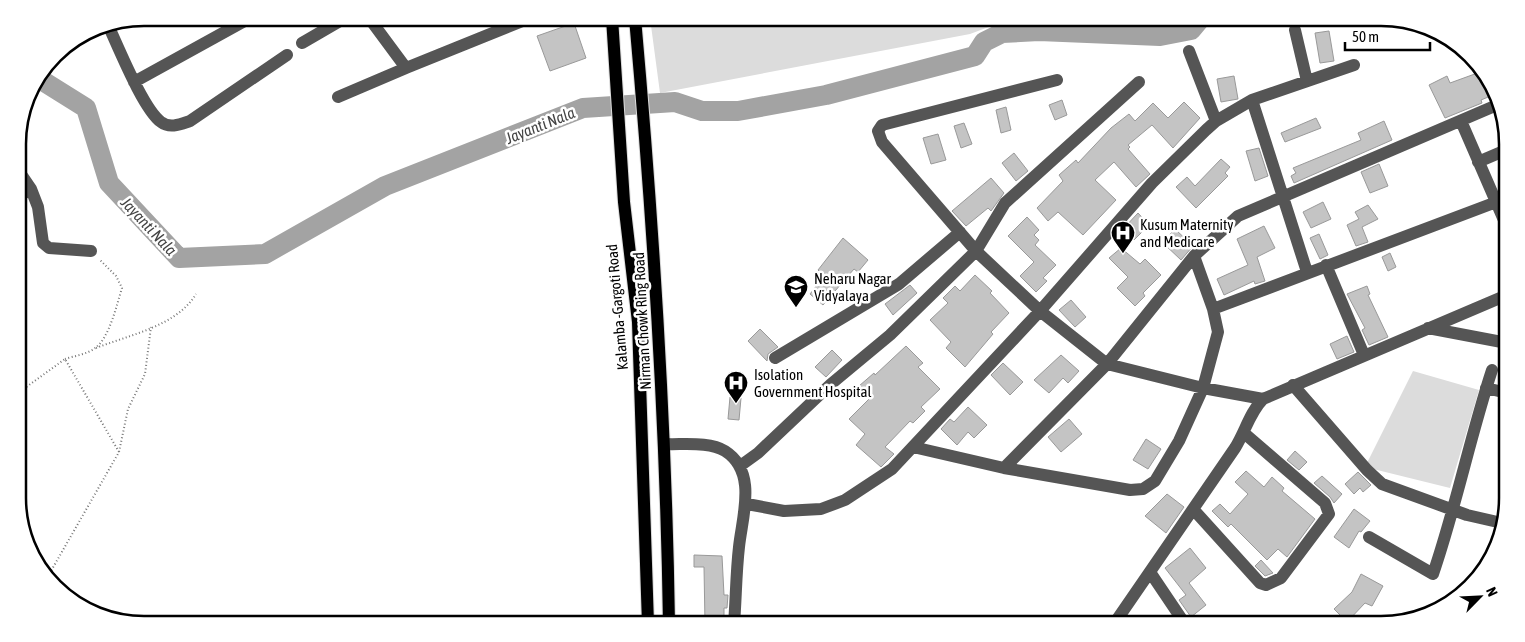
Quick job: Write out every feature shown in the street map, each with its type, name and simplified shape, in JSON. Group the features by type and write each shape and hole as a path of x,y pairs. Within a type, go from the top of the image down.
{"main road":[{"name":"Kalamba -Gargoti Road","path":"613,26 631,275 638,322 648,616"},
{"name":"Nirman Chowk Ring Road","path":"636,26 653,220 664,444 669,616"}],"street":[{"path":"134,82 236,26"},
{"path":"302,42 331,26"},
{"path":"375,26 406,68"},
{"path":"338,96 406,68 497,26"},
{"path":"1296,30 1307,82"},
{"path":"111,32 134,82 161,122 175,126 190,121 287,55"},
{"path":"1189,51 1216,122"},
{"path":"747,504 784,511 822,509 845,500 892,469 1040,311 1152,183 1216,122 1252,100 1354,65"},
{"path":"1057,80 882,125 878,131 882,142 976,251 1040,311 1107,364 1203,388 1264,399"},
{"path":"740,466 890,336 976,251 1005,203 1139,82"},
{"path":"1252,100 1307,272"},
{"path":"1004,468 1107,364 1155,302 1194,256 1238,216 1493,107"},
{"path":"1461,121 1478,162 1499,197"},
{"path":"1478,162 1499,153"},
{"path":"27,183 38,207 42,243 49,248 92,251"},
{"path":"27,192 31,189"},
{"path":"1213,310 1307,272 1499,201"},
{"path":"775,358 900,284 960,232"},
{"path":"913,447 1004,468 1130,490 1143,489 1155,481 1179,441 1203,388 1218,332 1213,310 1194,256"},
{"path":"1326,265 1364,355"},
{"path":"1120,615 1244,433 1256,407 1264,399 1293,384 1499,298"},
{"path":"1428,328 1499,341"},
{"path":"1369,536 1433,574 1492,370"},
{"path":"1293,384 1367,470 1382,484 1453,510 1496,521"},
{"path":"1486,388 1499,391"},
{"path":"1193,509 1260,583 1266,585 1281,578 1324,522 1329,514 1325,503 1244,433"},
{"path":"664,444 714,447 725,451 740,466 747,504 739,547 735,616"},
{"path":"1150,572 1179,615"}],"path":[{"path":"92,251 116,276 122,288 108,329 96,348"},
{"path":"26,387 66,359 166,321 188,307 196,294"},
{"path":"51,570 118,452 128,409 145,374 151,327"},
{"path":"66,359 118,452"}],"shaded area":[{"path":"651,26 991,26 970,34 660,93"},
{"path":"1413,371 1479,390 1450,488 1365,467"}],"building":[{"path":"565,26 575,26 586,58 550,71 537,36"},
{"path":"1329,31 1334,61 1320,63 1315,33"},
{"path":"1475,74 1489,97 1481,100 1482,103 1445,118 1429,85 1447,76 1450,83"},
{"path":"1234,76 1238,99 1221,102 1217,79"},
{"path":"1062,100 1067,115 1055,120 1049,105"},
{"path":"1184,102 1200,118 1173,148 1152,125 1128,145 1130,147 1128,149 1150,174 1136,187 1114,162 1095,180 1116,200 1083,235 1058,212 1048,221 1037,208 1063,181 1059,175 1076,160 1078,163 1111,128 1129,114 1135,121 1153,103 1168,118"},
{"path":"1006,107 1011,130 1001,133 996,110"},
{"path":"1316,118 1321,128 1285,142 1281,133"},
{"path":"1384,121 1392,140 1294,183 1291,176 1296,173 1293,168 1361,140 1358,133"},
{"path":"964,123 972,144 961,148 954,126"},
{"path":"938,134 946,160 931,164 923,138"},
{"path":"1259,148 1268,176 1255,181 1246,151"},
{"path":"1014,153 1028,171 1016,181 1002,163"},
{"path":"1221,159 1230,167 1225,173 1228,176 1196,208 1176,187 1187,177 1195,186"},
{"path":"1379,164 1388,186 1370,193 1361,172"},
{"path":"991,178 1004,193 991,211 988,208 966,226 952,211"},
{"path":"1323,202 1331,219 1311,228 1303,212"},
{"path":"1368,205 1378,219 1362,227 1368,242 1356,246 1347,225 1359,219 1355,212"},
{"path":"1138,213 1149,225 1134,240 1123,229"},
{"path":"1027,217 1039,230 1034,235 1039,240 1035,245 1056,265 1043,278 1047,281 1036,292 1020,276 1034,262 1008,236"},
{"path":"1264,226 1275,248 1257,257 1265,281 1255,284 1254,281 1224,295 1217,279 1248,265 1237,239"},
{"path":"1175,229 1193,246 1181,260 1162,242"},
{"path":"1319,234 1328,255 1320,259 1310,238"},
{"path":"843,238 868,260 858,272 854,269 823,305 810,294 824,276 818,270"},
{"path":"1121,248 1140,264 1145,259 1161,275 1143,293 1145,296 1135,306 1117,288 1128,277 1109,258"},
{"path":"1390,253 1396,267 1388,271 1382,257"},
{"path":"975,275 992,291 990,293 1009,313 991,332 993,334 965,367 946,348 951,342 930,320 948,303 943,298 955,286 960,291"},
{"path":"910,285 917,293 893,315 885,304"},
{"path":"1367,286 1370,294 1368,295 1388,337 1369,345 1362,330 1365,328 1347,294"},
{"path":"1071,300 1086,317 1075,327 1059,310"},
{"path":"760,329 778,347 768,354 767,361 748,341"},
{"path":"1347,336 1354,352 1337,359 1330,344"},
{"path":"906,346 923,363 918,367 940,389 921,407 925,411 913,423 910,421 885,447 894,454 881,467 856,445 865,434 849,419 870,398 859,386 874,373 875,375"},
{"path":"832,350 842,360 826,377 815,367"},
{"path":"1061,355 1079,371 1068,383 1063,378 1049,393 1034,380"},
{"path":"1003,363 1023,382 1010,395 991,375"},
{"path":"730,397 741,398 739,420 728,419"},
{"path":"968,407 987,425 974,438 968,432 957,445 941,429 950,419 954,422"},
{"path":"1069,419 1082,434 1061,452 1048,437"},
{"path":"1146,439 1161,449 1148,469 1133,460"},
{"path":"1295,451 1307,462 1299,470 1287,460"},
{"path":"1246,471 1264,487 1272,477 1284,488 1282,491 1315,519 1287,557 1278,549 1267,560 1231,524 1228,527 1212,511 1220,504 1230,514 1248,494 1235,482"},
{"path":"1358,472 1371,485 1363,492 1360,488 1354,494 1345,484"},
{"path":"1322,476 1342,494 1334,503 1314,483"},
{"path":"1167,494 1184,507 1166,533 1145,516"},
{"path":"1354,509 1370,521 1361,532 1359,531 1349,548 1334,537"},
{"path":"1190,548 1206,568 1189,583 1206,605 1193,615 1190,615 1179,600 1186,595 1165,568"},
{"path":"694,555 722,556 724,595 728,595 727,608 724,608 724,616 705,616 704,567 694,567"},
{"path":"1261,560 1273,573 1265,576 1255,566"},
{"path":"1361,574 1383,586 1372,606 1365,603 1354,615 1340,615 1334,609 1352,592"}],"waterway":[{"name":"Jayanti Nala","path":"44,82 86,108 109,183 179,258 265,254 385,186 583,108 675,102 702,111 738,111 826,95 975,56 984,42 1002,33 1039,31 1160,36 1191,30 1194,26"}],"place":[{"name":"Kusum Maternity and Medicare","path":"1123,254"},
{"name":"Neharu Nagar Vidyalaya","path":"796,308"},
{"name":"Isolation Government Hospital","path":"736,404"}]}
